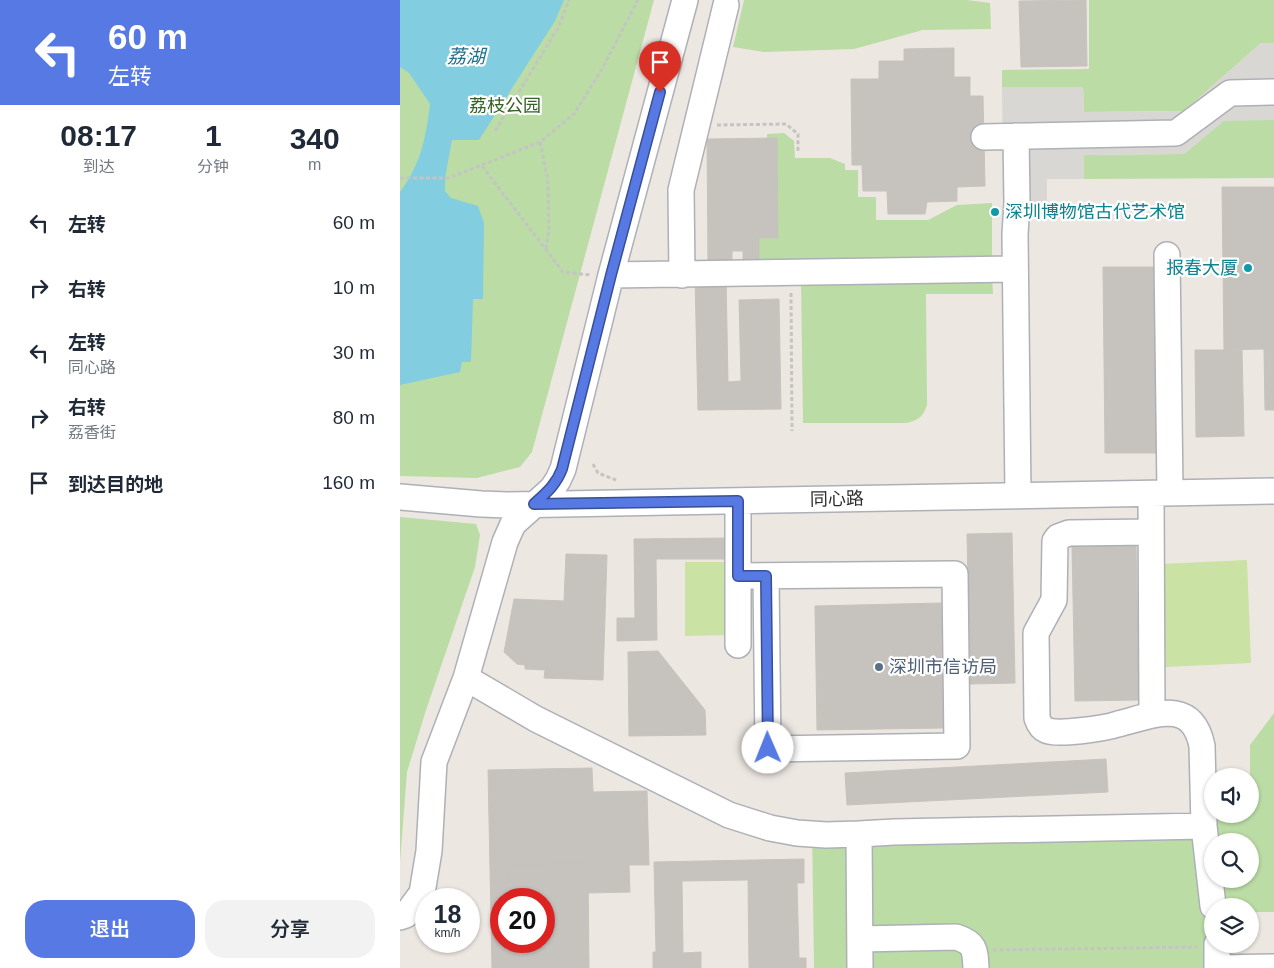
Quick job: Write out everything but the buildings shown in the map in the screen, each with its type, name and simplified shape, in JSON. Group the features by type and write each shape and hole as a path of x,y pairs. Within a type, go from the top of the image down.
{"street":[{"path":"400,917 406,915 422,893 429,852 434,762 466,678 505,542 513,524 552,489 562,469 600,280 685,0"},
{"path":"682,275 681,190 726,5"},
{"path":"984,137 1176,133 1230,93 1274,92"},
{"path":"1016,136 1017,203 1015,269 1018,495"},
{"path":"1152,714 1151,532 1160,494 1167,256"},
{"path":"600,280 682,275 1015,269"},
{"name":"同心路","path":"400,497 482,504 534,504 1274,491"},
{"path":"738,501 738,645"},
{"path":"1151,532 1069,532 1058,537 1054,546 1054,600 1036,633 1037,718 1039,725 1044,730 1057,733 1107,727 1152,714 1171,713 1186,718 1195,727 1200,736 1203,761 1204,826 1212,898"},
{"path":"738,576 955,574 957,746 768,748 766,576"},
{"path":"466,678 536,719 729,814 770,828 796,833 826,835 1204,826"},
{"path":"859,834 860,968"},
{"path":"860,938 956,937 967,940 975,959"},
{"path":"1217,957 1274,967"}],"path":[{"path":"495,131 558,28 569,0"},
{"path":"401,178 449,178 540,142 574,114 602,69 638,0"},
{"path":"696,125 786,124 798,134 798,153"},
{"path":"540,142 548,180 549,228 546,250"},
{"path":"482,166 562,272 593,275 600,280"},
{"path":"791,273 792,431"},
{"path":"975,959 1217,957"}],"green space":[{"name":"荔枝公园","path":"400,0 654,0 532,452 520,467 477,478 400,476"},
{"path":"744,0 967,0 990,3 991,29 923,30 854,49 764,52 733,47"},
{"path":"1089,0 1274,0 1274,43 1261,43 1184,111 1084,112 1083,87 1002,87 1002,70 1089,69"},
{"path":"1224,120 1274,120 1274,178 1084,179 1084,155 1184,154"},
{"path":"784,133 794,141 795,158 830,158 845,164 845,170 858,170 858,197 876,197 876,220 928,220 957,205 992,203 992,264 759,263 759,238 778,237 777,138 767,138 767,134"},
{"path":"992,275 993,294 926,294 927,405 924,413 919,418 905,423 803,423 801,278"},
{"path":"400,517 476,524 480,535 475,567 407,772 400,862"},
{"path":"1247,560 1251,663 1166,667 1161,564"},
{"path":"685,562 726,562 727,635 685,636"},
{"path":"1274,713 1274,912 1259,912 1259,898 1204,898 1204,953 1233,953 1233,968 814,968 812,824 1204,815 1204,823 1259,823 1259,768 1250,768 1250,745"}],"shaded area":[{"path":"1261,43 1274,43 1274,120 1224,121 1184,154 1084,155 1084,179 1047,179 1047,203 1003,203 1002,87 1083,87 1084,112 1184,111"}],"water":[{"name":"荔湖","path":"400,0 564,0 555,21 479,140 452,140 445,178 445,191 451,198 478,206 484,223 483,299 473,299 471,362 462,362 460,372 400,385 400,192 418,161 427,128 430,104 409,73 400,67"}],"place":[{"name":"深圳博物馆古代艺术馆","path":"995,212"},
{"name":"报春大厦","path":"1248,268"},
{"name":"深圳市信访局","path":"879,667"}],"route":[{"path":"660,92 562,469 552,489 534,504 738,501 738,576 766,576 768,748"}]}
